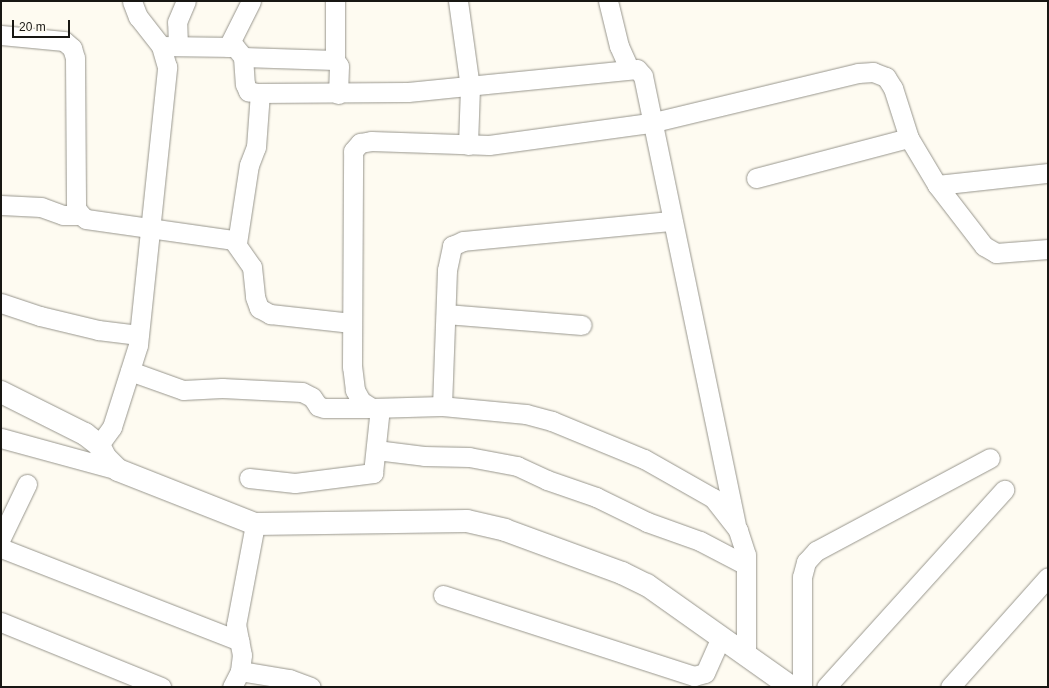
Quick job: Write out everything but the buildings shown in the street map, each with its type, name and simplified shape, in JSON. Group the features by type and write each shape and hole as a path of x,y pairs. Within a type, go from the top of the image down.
{"street":[{"path":"132,1 138,17 170,46 335,60"},
{"path":"99,445 112,427 130,371 139,335 167,67 176,22 186,1"},
{"path":"251,1 236,52 248,91 260,93 338,94 408,92 470,87 629,68 637,69 643,76 650,122 671,221 738,530 746,555 746,653"},
{"path":"335,1 335,60 339,66 338,94"},
{"path":"458,1 470,87 468,145"},
{"path":"608,1 619,46 629,68"},
{"path":"1,35 64,41 72,48 75,58 76,208 81,215 86,219 217,236 236,243 252,267 255,297 259,308 270,314 352,323"},
{"path":"376,408 361,401 355,390 352,367 353,151 360,143 371,141 468,145 489,144 650,122 858,73 873,72 886,76 893,88 909,138 937,185 984,246 996,253 1048,249"},
{"path":"236,243 249,165 256,147 260,93"},
{"path":"756,178 909,138"},
{"path":"937,185 1048,173"},
{"path":"1,205 41,207 63,215 81,215"},
{"path":"442,406 448,256 452,246 463,241 671,221"},
{"path":"1,303 40,316 98,330 139,335"},
{"path":"446,314 582,325"},
{"path":"130,371 183,390 210,388 302,392 312,397 318,406 324,408 442,406 526,414 552,421 644,458 713,498 738,530"},
{"path":"1,392 85,434 99,445 105,457 118,470"},
{"path":"249,478 295,483 368,475 373,473 375,468 376,450 376,408"},
{"path":"1,438 118,470 255,524 466,521 488,525 622,573 646,585 746,653 791,687"},
{"path":"376,450 424,456 469,458 517,466 547,480 596,498 647,522 700,541 746,565"},
{"path":"802,687 802,577 811,556 816,551 990,458"},
{"path":"1,538 27,484"},
{"path":"826,687 1004,490"},
{"path":"255,524 236,625 242,655 236,679 289,679 311,687"},
{"path":"1,548 240,641"},
{"path":"950,687 1048,577"},
{"path":"444,595 704,680 721,637"},
{"path":"1,622 161,687"}]}
